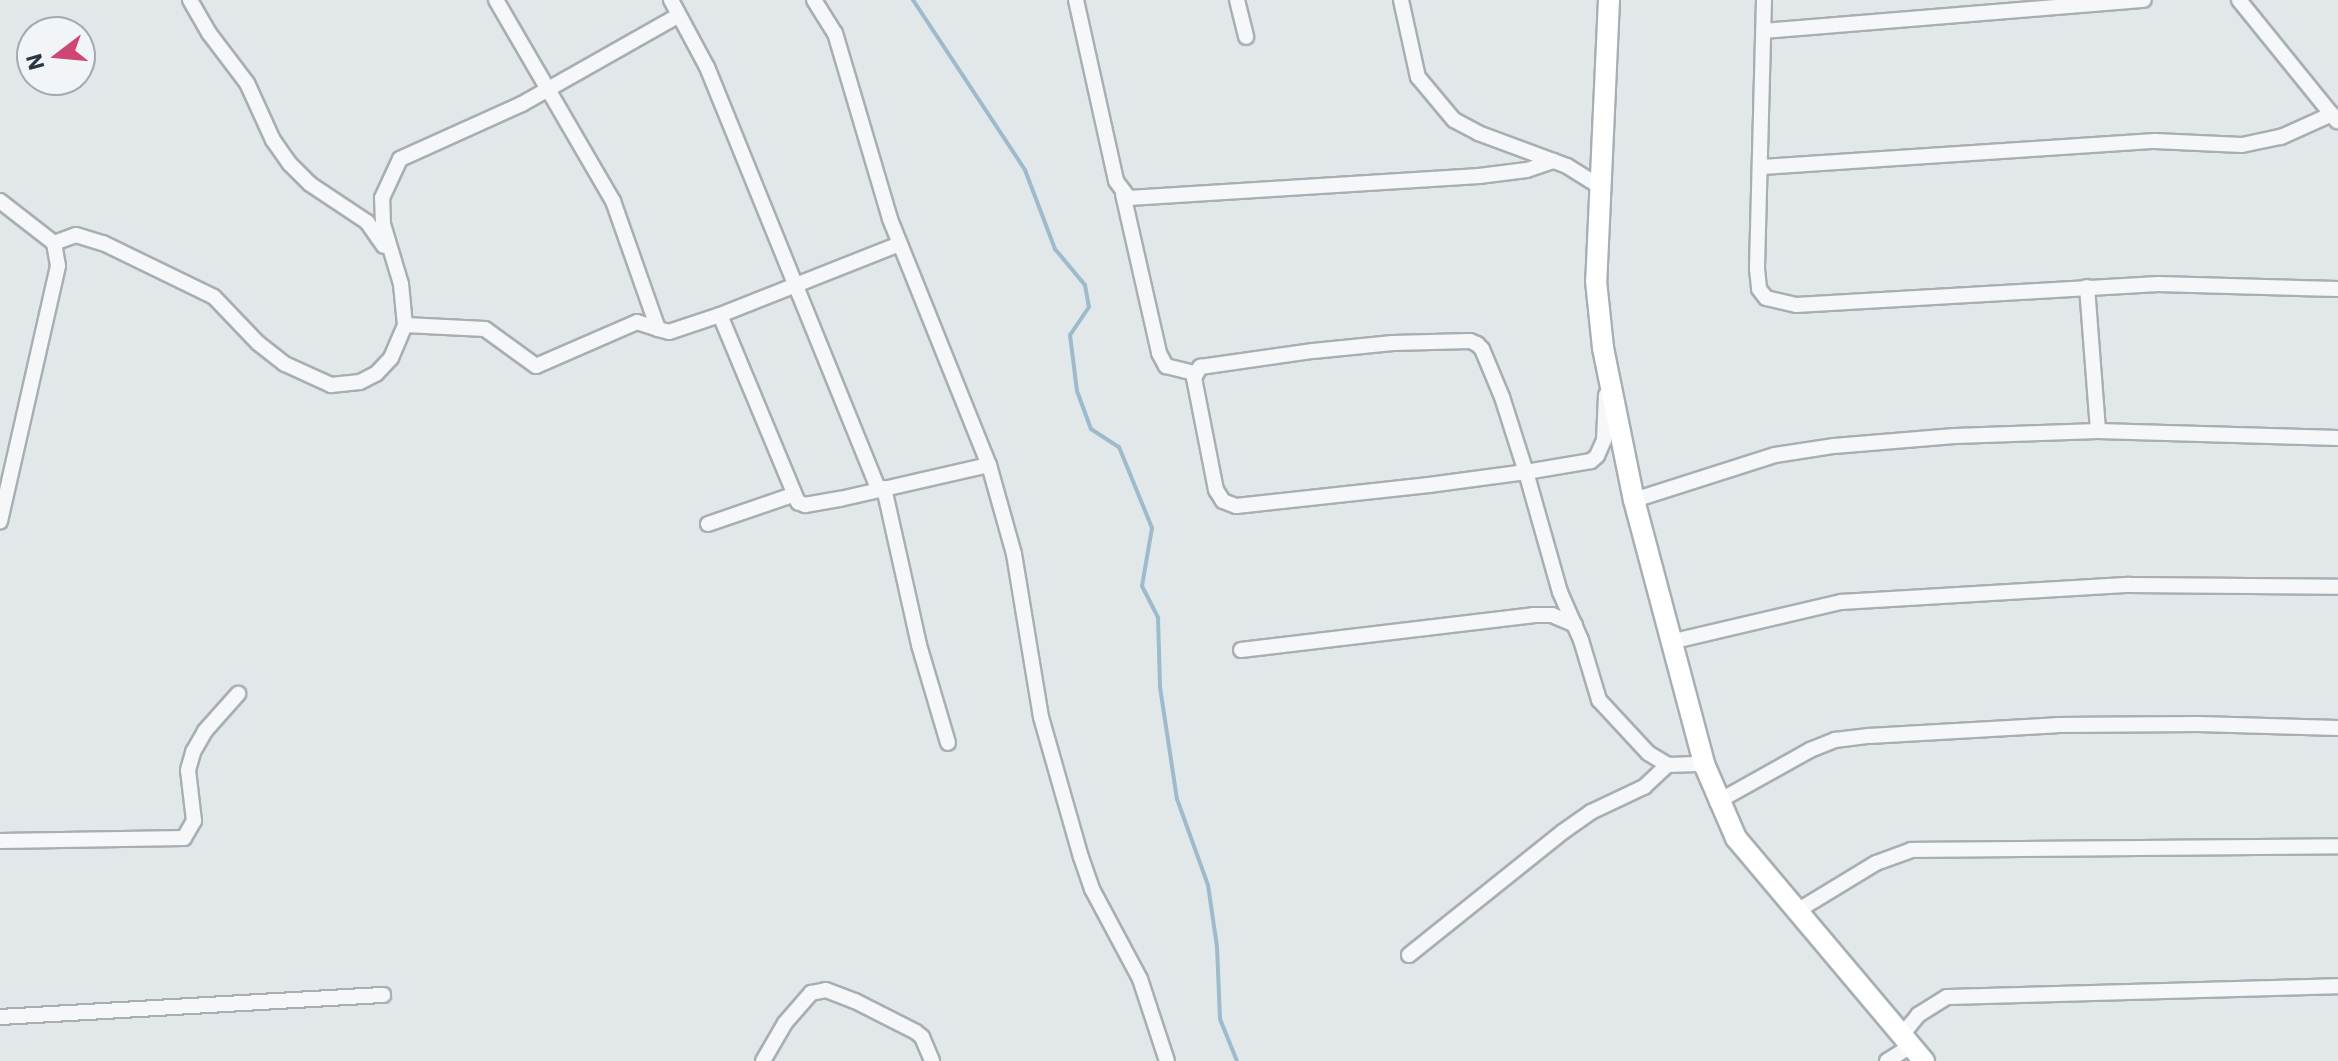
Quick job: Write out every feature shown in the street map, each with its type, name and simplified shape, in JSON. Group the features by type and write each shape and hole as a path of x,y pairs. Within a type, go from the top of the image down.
{"street":[{"path":"190,0 209,33 247,83 273,140 290,164 310,184 367,222 393,260"},
{"path":"496,0 613,201 658,329"},
{"path":"671,0 707,67 881,488 919,645 948,743"},
{"path":"814,0 831,24 847,63 880,191 989,465 1014,554 1041,717 1081,857 1092,889 1140,979 1167,1061"},
{"path":"1076,0 1116,181 1123,194 1159,353 1166,366 1194,373"},
{"path":"1237,0 1246,37"},
{"path":"1401,0 1416,70 1431,97 1466,127 1553,161 1601,187"},
{"path":"1194,373 1216,490 1229,505 1526,472 1576,464 1597,456 1606,424 1606,374 1596,281 1609,0"},
{"path":"1764,0 1759,289 1766,298 1782,304 2158,284 2338,289"},
{"path":"1764,31 2144,0"},
{"path":"1762,167 2155,141 2242,145 2281,137 2335,118 2239,0"},
{"path":"54,243 71,236 85,236 214,297 285,364 331,385 360,382 376,374 391,358 405,325 401,284 383,224 382,198 390,173 400,159 426,144 487,121 549,89 679,15"},
{"path":"1123,194 1139,200 1330,183 1479,176 1527,170 1553,161"},
{"path":"0,201 54,243 57,281 0,521"},
{"path":"405,325 485,329 536,366 637,322 669,332 720,315 899,244"},
{"path":"2087,287 2098,431"},
{"path":"720,315 792,495 805,505 989,465"},
{"path":"1194,373 1200,367 1213,364 1338,348 1470,341 1482,349 1526,472 1560,592 1575,625 1599,700 1648,753 1668,765 1704,764"},
{"path":"1606,374 1670,642 1717,802 1736,838 1913,1047"},
{"path":"1634,500 1775,455 1834,446 1955,436 2098,431 2338,438"},
{"path":"708,524 792,495"},
{"path":"1670,642 1841,602 2129,585 2338,587"},
{"path":"1241,650 1533,615 1552,615 1575,625"},
{"path":"0,841 184,838 194,821 188,770 193,752 205,731 238,694"},
{"path":"1717,802 1810,750 1835,740 2057,725 2198,724 2338,728"},
{"path":"1409,955 1564,831 1591,812 1644,787 1668,765"},
{"path":"1797,911 1876,863 1911,850 2338,846"},
{"path":"1913,1047 1918,1015 1947,997 2338,986"},
{"path":"763,1061 785,1023 811,993 826,990 916,1032 922,1037 932,1061"},
{"path":"0,1017 383,995"},
{"path":"1887,1061 1913,1047"}],"waterway":[{"path":"913,0 1025,170 1055,249 1085,285 1089,307 1070,335 1077,391 1091,429 1119,447 1152,528 1142,586 1158,618 1160,687 1177,799 1208,885 1217,947 1220,1019 1237,1061"}]}
